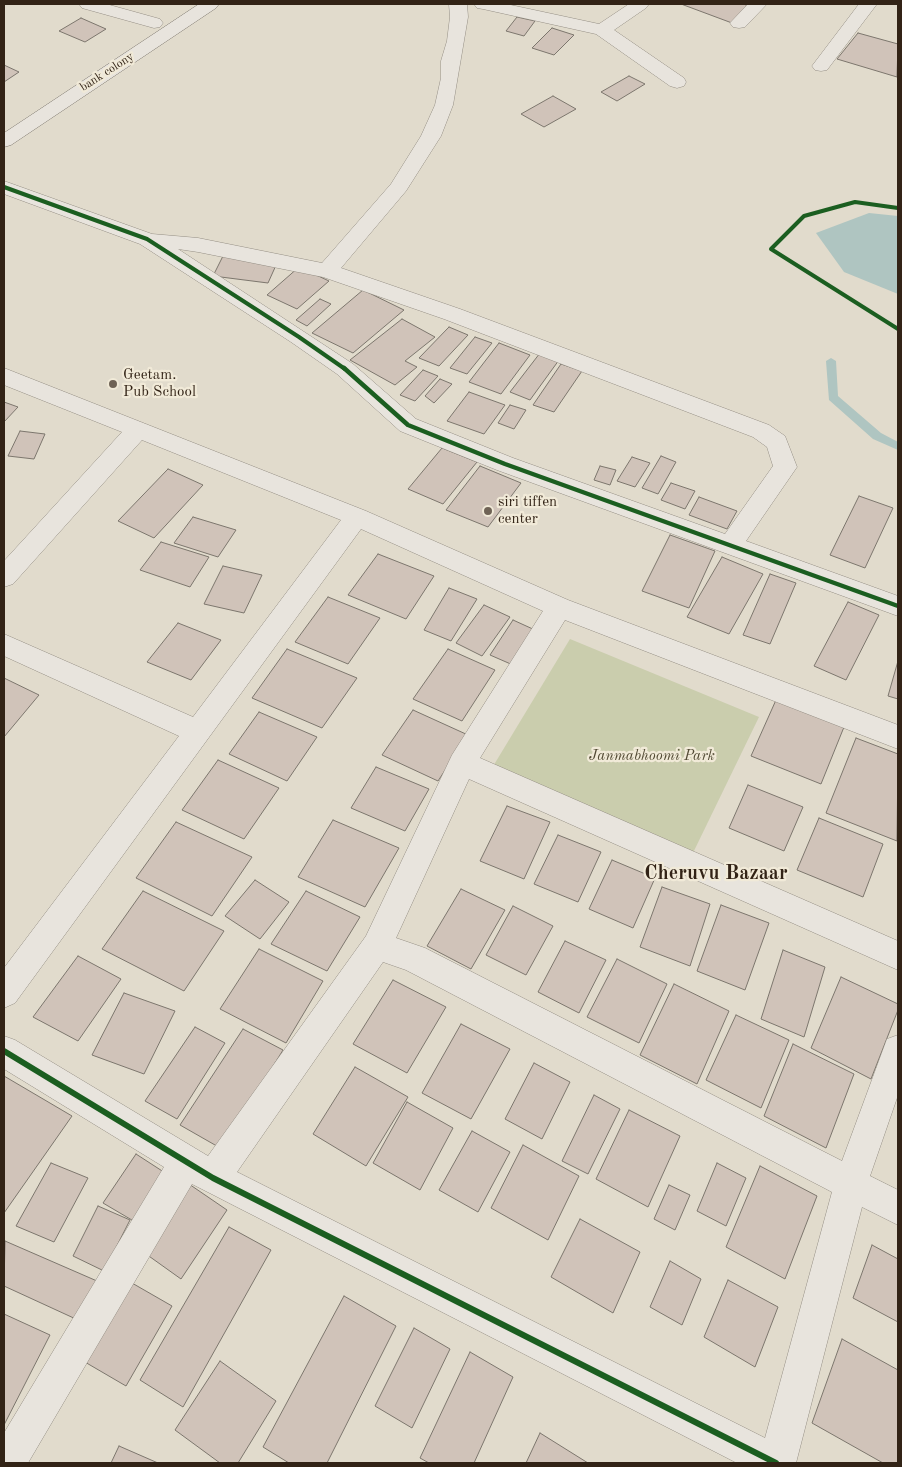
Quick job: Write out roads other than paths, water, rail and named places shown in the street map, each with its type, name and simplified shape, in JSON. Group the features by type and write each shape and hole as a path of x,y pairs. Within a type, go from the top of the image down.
{"street":[{"path":"88,4 154,24"},
{"path":"4,121 185,4"},
{"name":"bank colony","path":"4,141 210,4"},
{"path":"327,271 399,187 431,136 444,105 450,78 450,61 456,41 459,17 458,4"},
{"path":"484,4 602,30 677,82"},
{"path":"602,30 640,4"},
{"path":"739,24 758,4"},
{"path":"821,66 868,4"},
{"path":"4,187 147,239 299,336 345,368 408,425 505,464 898,606"},
{"path":"147,239 198,245 327,271 452,314 606,374 761,431 777,442 785,467 730,545"},
{"path":"4,376 357,517 559,607 898,737"},
{"path":"4,577 137,430"},
{"path":"4,993 357,517"},
{"path":"7,1463 200,1169 377,946 462,763 559,607"},
{"path":"4,644 198,732"},
{"path":"462,763 898,956"},
{"path":"377,946 414,958 898,1208"},
{"path":"4,1051 200,1169 776,1463 851,1183 898,1050"}],"water":[{"path":"869,213 898,216 898,294 844,272 816,233"}],"waterway":[{"path":"831,361 833,397 877,436 898,446"}],"place":[{"name":"Geetam. Pub School","path":"113,384"},
{"name":"siri tiffen center","path":"488,511"}],"district":[{"name":"Cheruvu Bazaar","path":"716,874"}],"park label":[{"name":"Janmabhoomi Park","path":"652,756"}]}
